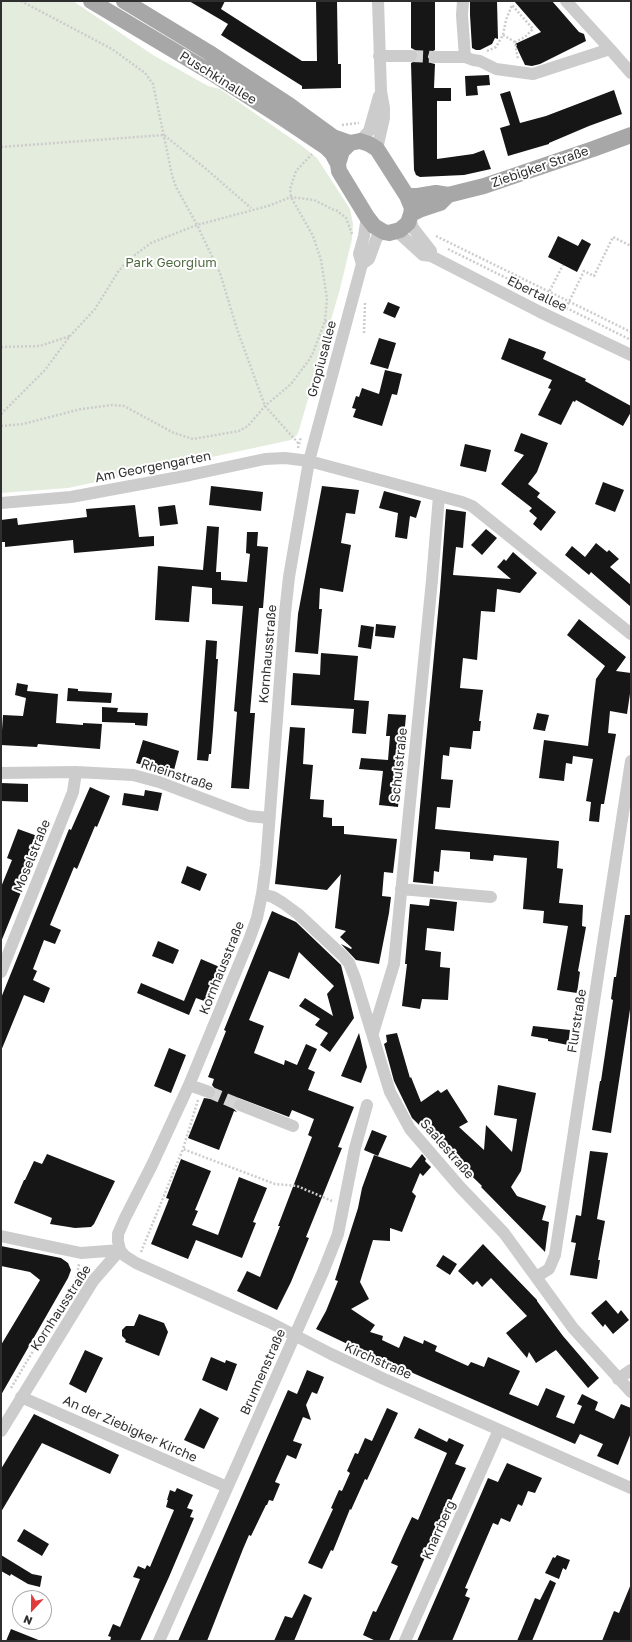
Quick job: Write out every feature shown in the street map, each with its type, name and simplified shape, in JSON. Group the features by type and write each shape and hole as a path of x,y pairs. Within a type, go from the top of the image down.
{"main road":[{"name":"Puschkinallee","path":"91,1 215,75 326,147 332,153 338,164 343,179 367,218 374,226 389,232"},
{"name":"Puschkinallee","path":"124,1 208,52 289,105 333,137 369,144 377,149"},
{"name":"Ziebigker Straße","path":"407,196 436,193 448,195 512,177 631,135"},
{"path":"338,164 342,151 355,142"},
{"path":"377,149 407,196 412,208 410,217"},
{"name":"Ziebigker Straße","path":"389,232 404,227 410,217 419,210 440,203 448,195"}],"street":[{"path":"377,149 384,118 384,108 380,91 378,1"},
{"path":"463,1 462,15 465,57"},
{"path":"566,1 631,73"},
{"path":"435,57 465,57 480,61 496,70 533,74 610,49"},
{"path":"379,56 411,56"},
{"path":"355,142 369,131 380,91"},
{"path":"410,217 413,228 431,251 431,256"},
{"name":"Gropiusallee","path":"309,462 362,264 359,254 367,218"},
{"name":"Gropiusallee","path":"362,264 369,259 377,237 389,232"},
{"name":"Ebertallee","path":"389,232 401,235 423,255 431,256 540,312 631,355"},
{"name":"Am Georgengarten","path":"1,503 71,497 266,459 285,458 309,462 462,502 482,513 631,634"},
{"name":"Kornhausstraße","path":"1,1431 93,1281 120,1250 118,1234 120,1228 152,1165 189,1085 249,940 262,894 285,613 289,577 309,462"},
{"name":"Schulstraße","path":"373,1033 394,964 439,496"},
{"name":"Flurstraße","path":"536,1277 549,1269 555,1255 631,761"},
{"name":"Rheinstraße","path":"1,773 76,772 132,775 159,782 249,816 269,818"},
{"name":"Moselstraße","path":"1,972 74,792 76,772"},
{"path":"401,889 491,897"},
{"name":"Saalestraße","path":"262,894 284,902 343,956 352,971 373,1033 390,1092 410,1129 460,1187 504,1233 573,1328 631,1392"},
{"path":"189,1085 205,1091"},
{"path":"240,1105 293,1126"},
{"name":"Brunnenstraße","path":"159,1641 323,1272 338,1234 355,1148 367,1105"},
{"path":"1,1236 81,1253 120,1250"},
{"name":"Kirchstraße","path":"120,1250 125,1256 136,1263 294,1335 331,1354 499,1430 631,1487"},
{"path":"618,1379 631,1370"},
{"name":"An der Ziebigker Kirche","path":"21,1397 227,1488"},
{"name":"Knarrberg","path":"405,1641 499,1430"}],"path":[{"path":"21,1 112,49 145,73 153,84 172,175 176,187 197,225 220,273 237,329 265,406 299,444 309,462"},
{"path":"480,61 487,51 496,47 498,41 503,35 506,20 512,5 533,29 525,37 515,42"},
{"path":"503,35 515,42"},
{"path":"515,42 517,57 520,64 524,69 533,74"},
{"path":"339,126 359,123"},
{"path":"1,146 164,135 220,180 251,209"},
{"path":"1,426 23,424 81,409 112,405 124,406 174,434 193,439 244,429 265,406 291,384 309,360 325,321 327,299 321,260 313,236 291,197 290,189 296,171 316,151"},
{"path":"1,414 45,370 70,336 95,309 118,272 128,260 151,243 197,225 251,209 268,206 291,197 314,200 335,210 346,218 351,234 356,239"},
{"path":"432,234 631,332"},
{"path":"559,320 584,272 594,276 613,237 631,246"},
{"path":"445,248 631,340"},
{"path":"540,312 563,265"},
{"path":"364,333 366,297"},
{"path":"325,321 335,325"},
{"path":"1,347 40,346 70,336"},
{"path":"136,1263 205,1091"},
{"path":"183,1149 275,1184 297,1186 344,1206"},
{"path":"8,1393 76,1279 81,1253"}],"green space":[{"name":"Park Georgium","path":"1,1 73,1 153,55 208,86 220,89 317,158 350,209 353,224 352,239 340,289 299,430 297,435 291,440 68,488 1,493"}],"building":[{"path":"189,1 225,1 221,9 302,61 317,61 316,1 337,1 338,64 341,64 341,88 302,89 302,86 221,35 228,24"},
{"path":"411,1 435,1 435,50 429,53 428,57 431,63 435,64 434,88 451,88 451,101 437,101 437,159 473,154 484,150 491,169 464,175 420,177 416,175 414,170 411,63 417,60 418,56 415,50 411,48"},
{"path":"470,1 497,1 498,39 495,38 492,44 480,50 472,48"},
{"path":"514,1 552,1 579,32 584,34 586,41 540,64 532,66 525,65 515,44 541,32"},
{"path":"489,75 490,85 477,86 478,95 466,96 465,76"},
{"path":"614,90 622,114 589,126 549,144 508,156 500,128 510,125 500,94 510,91 520,123 546,116"},
{"path":"558,236 578,246 582,239 591,244 577,272 548,257"},
{"path":"388,302 400,307 395,318 383,313"},
{"path":"379,338 396,343 388,369 370,364"},
{"path":"509,338 546,352 543,359 586,379 585,381 631,406 631,412 623,426 576,400 575,402 573,401 561,425 538,415 551,389 548,388 552,380 501,359"},
{"path":"385,370 402,374 397,395 392,394 382,426 353,417 356,409 352,408 356,396 359,397 362,388 379,394"},
{"path":"521,433 548,443 537,472 528,484 540,493 537,497 556,512 541,531 533,524 537,518 529,511 532,508 501,484 524,455 514,451"},
{"path":"465,444 491,450 486,472 460,466"},
{"path":"603,482 624,490 615,512 595,504"},
{"path":"211,486 263,492 261,511 209,505"},
{"path":"322,486 359,490 355,514 346,513 341,543 351,545 343,592 320,588 319,609 322,609 318,654 295,652 298,614"},
{"path":"384,491 421,501 416,518 410,516 407,539 395,537 398,513 379,508"},
{"path":"135,505 139,537 154,536 154,546 74,553 73,540 5,547 5,542 1,542 1,520 17,518 18,525 87,517 86,509"},
{"path":"175,505 178,524 160,526 158,507"},
{"path":"446,509 466,512 463,548 456,547 453,575 511,579 497,567 504,559 506,561 513,552 537,573 520,593 497,589 495,612 481,611 477,660 463,658 460,688 483,690 479,721 481,721 480,731 473,731 471,749 450,747 449,756 443,755 441,779 453,780 450,808 437,807 435,829 559,841 557,868 563,869 559,903 583,905 582,926 586,927 578,971 580,972 577,993 557,990 568,926 543,923 544,911 523,909 527,858 494,855 493,861 470,859 470,852 441,850 439,872 434,871 433,884 413,882 440,591"},
{"path":"207,526 219,527 216,572 221,572 221,580 247,582 250,554 246,553 247,532 258,532 257,546 268,547 263,608 259,608 250,713 255,713 249,789 231,788 237,712 234,711 243,606 212,604 212,588 192,586 189,622 155,620 158,566 203,570"},
{"path":"486,529 497,538 482,555 471,545"},
{"path":"596,543 607,552 609,550 619,559 610,567 631,585 631,607 591,572 589,575 565,555 572,546 585,557"},
{"path":"579,619 626,657 616,671 631,673 631,687 627,714 610,711 608,733 616,734 604,804 601,804 599,822 589,821 591,802 586,801 593,759 573,756 572,764 566,763 564,781 539,778 544,740 588,746 596,679 605,666 567,635"},
{"path":"376,624 396,626 394,638 375,636"},
{"path":"361,625 374,627 371,649 358,647"},
{"path":"206,640 217,641 216,659 218,659 211,754 209,754 208,761 197,760"},
{"path":"321,653 358,656 354,700 369,701 366,734 352,733 354,709 291,705 293,673 320,675"},
{"path":"17,683 28,685 27,691 58,694 56,723 83,725 83,723 102,724 100,749 38,744 37,747 1,745 3,715 23,716 26,698 15,695"},
{"path":"68,688 78,689 78,691 112,693 111,703 67,701"},
{"path":"102,707 118,708 117,712 148,713 147,726 135,725 135,723 102,722"},
{"path":"537,713 549,715 545,731 533,729"},
{"path":"388,714 406,715 398,807 379,805 383,771 359,769 361,758 388,760 390,736 386,736"},
{"path":"290,727 305,728 303,764 313,765 310,799 324,800 323,817 332,818 332,826 344,826 344,834 397,839 393,873 384,872 382,896 391,897 379,964 356,960 341,944 351,949 352,948 340,937 346,931 335,928 341,874 327,890 275,884"},
{"path":"143,740 179,751 173,774 136,763"},
{"path":"1,783 28,784 28,802 1,801"},
{"path":"90,787 110,796 97,827 95,826 77,869 74,867 50,925 61,930 55,944 44,940 33,969 37,971 33,980 50,988 44,1003 24,995 1,1051 1,998 69,829 71,830"},
{"path":"145,790 162,793 158,811 122,805 124,793 144,796"},
{"path":"18,829 43,838 1,942 1,887 12,860 7,858"},
{"path":"187,866 207,874 200,891 181,883"},
{"path":"430,899 457,902 454,931 427,928 425,950 441,952 440,967 450,968 448,1000 422,999 420,1009 402,1006 407,964 405,964 410,904 429,906"},
{"path":"272,911 296,922 341,965 354,1018 330,1052 320,1045 328,1033 315,1025 320,1019 299,1006 305,998 333,1016 327,994 334,986 299,952 289,979 269,971 249,1020 264,1026 254,1053 284,1065 285,1060 297,1065 306,1044 317,1049 308,1069 315,1072 308,1090 354,1107 338,1147 342,1148 306,1237 309,1238 291,1282 277,1310 237,1291 247,1271 260,1277 312,1137 308,1135 314,1119 292,1110 289,1117 239,1098 235,1099 233,1103 234,1109 237,1112 234,1111 219,1150 188,1138 204,1098 211,1099 216,1095 216,1090 212,1085 214,1079 208,1077 226,1031 224,1030"},
{"path":"625,915 631,915 631,1003 611,1133 592,1130 613,1000 611,999 614,977 616,977"},
{"path":"158,941 179,950 173,964 152,956"},
{"path":"201,959 222,968 207,1002 196,998 189,1015 137,993 141,983 184,1001"},
{"path":"533,1026 570,1030 568,1045 531,1036"},
{"path":"359,1033 367,1067 361,1083 341,1076"},
{"path":"397,1033 410,1078 411,1077 421,1102 438,1090 441,1093 447,1089 468,1122 459,1127 484,1150 486,1125 512,1152 517,1119 494,1115 498,1085 536,1093 521,1171 511,1187 517,1196 546,1206 542,1220 549,1222 545,1252 481,1187 482,1186 412,1118 394,1081 384,1044 387,1042 386,1035"},
{"path":"169,1048 186,1055 171,1093 154,1086"},
{"path":"372,1130 387,1136 378,1156 364,1150"},
{"path":"590,1151 608,1153 597,1219 605,1221 598,1260 600,1260 597,1279 570,1275 576,1243 571,1242 576,1215 581,1216"},
{"path":"47,1154 115,1181 94,1224 91,1227 75,1228 50,1224 52,1218 14,1203 34,1161 42,1164"},
{"path":"422,1154 426,1159 425,1161 431,1167 423,1176 420,1173 412,1192 416,1196 402,1232 390,1228 390,1241 373,1240 360,1282 369,1299 351,1309 375,1325 370,1332 383,1336 382,1340 399,1348 404,1336 423,1344 424,1340 437,1346 435,1351 468,1366 471,1362 484,1367 488,1357 520,1371 509,1394 538,1406 546,1388 565,1396 556,1417 574,1424 582,1406 577,1404 582,1394 598,1402 595,1410 614,1419 621,1404 631,1408 631,1433 618,1465 597,1456 603,1444 580,1434 575,1444 358,1349 316,1329 326,1311 338,1281 335,1280 358,1208 362,1188 374,1155 411,1168"},
{"path":"181,1159 211,1171 195,1210 198,1211 192,1225 218,1235 239,1177 267,1188 253,1222 256,1223 242,1258 196,1240 188,1259 151,1244 169,1199 166,1198"},
{"path":"483,1244 537,1300 563,1336 599,1378 588,1388 556,1350 536,1363 529,1352 527,1358 506,1333 527,1316 491,1278 482,1287 477,1281 473,1285 458,1271"},
{"path":"1,1246 61,1258 68,1263 71,1270 68,1278 1,1395 1,1345 40,1280 30,1272 1,1266"},
{"path":"443,1255 457,1264 450,1275 436,1266"},
{"path":"606,1300 618,1314 621,1310 629,1320 613,1334 605,1324 603,1327 591,1313"},
{"path":"139,1314 164,1323 168,1332 159,1356 125,1342 126,1340 122,1336 122,1330 126,1326 134,1326"},
{"path":"85,1350 103,1358 86,1393 69,1384"},
{"path":"211,1357 225,1363 226,1360 237,1364 227,1391 202,1380"},
{"path":"307,1370 324,1377 317,1394 312,1392 306,1405 311,1420 303,1417 293,1441 302,1444 296,1459 287,1455 275,1482 280,1484 273,1501 269,1500 251,1536 249,1535 207,1641 178,1641 288,1390 297,1394"},
{"path":"200,1408 219,1418 204,1449 184,1440"},
{"path":"387,1408 398,1413 367,1480 365,1479 351,1510 350,1509 333,1551 331,1550 322,1569 308,1563 333,1509 331,1508 339,1490 342,1491 350,1473 347,1471 355,1453 358,1454 365,1438 372,1441"},
{"path":"34,1414 119,1455 110,1474 42,1443 1,1512 1,1469"},
{"path":"419,1428 447,1442 449,1438 464,1445 455,1464 466,1468 389,1641 376,1641 363,1635 373,1611 376,1612 398,1566 391,1563 404,1534 412,1517 418,1520 447,1453 414,1438"},
{"path":"507,1463 542,1478 535,1493 528,1491 522,1506 518,1504 510,1522 501,1518 498,1525 493,1523 465,1588 468,1589 465,1596 470,1598 452,1641 417,1641 488,1478 498,1482"},
{"path":"177,1488 193,1495 187,1508 193,1510 190,1517 194,1518 169,1577 140,1641 110,1641 111,1637 108,1636 113,1624 120,1627 140,1579 133,1577 138,1566 145,1569 147,1565 150,1567 174,1510 166,1507 170,1490 175,1492"},
{"path":"24,1529 49,1544 42,1556 17,1541"},
{"path":"1,1555 32,1574 42,1576 40,1587 28,1584 11,1574 10,1576 1,1571"},
{"path":"557,1555 570,1560 566,1570 563,1568 559,1579 545,1573 553,1557 555,1558"},
{"path":"550,1580 556,1583 532,1641 517,1641 535,1598 540,1600"},
{"path":"631,1584 631,1641 602,1641 614,1611 619,1613"},
{"path":"304,1594 312,1598 294,1641 274,1641 285,1616 292,1618"},
{"path":"11,1629 41,1641 6,1641"}],"tunnel":[{"path":"411,56 435,57"},
{"path":"209,1092 240,1105"}]}
